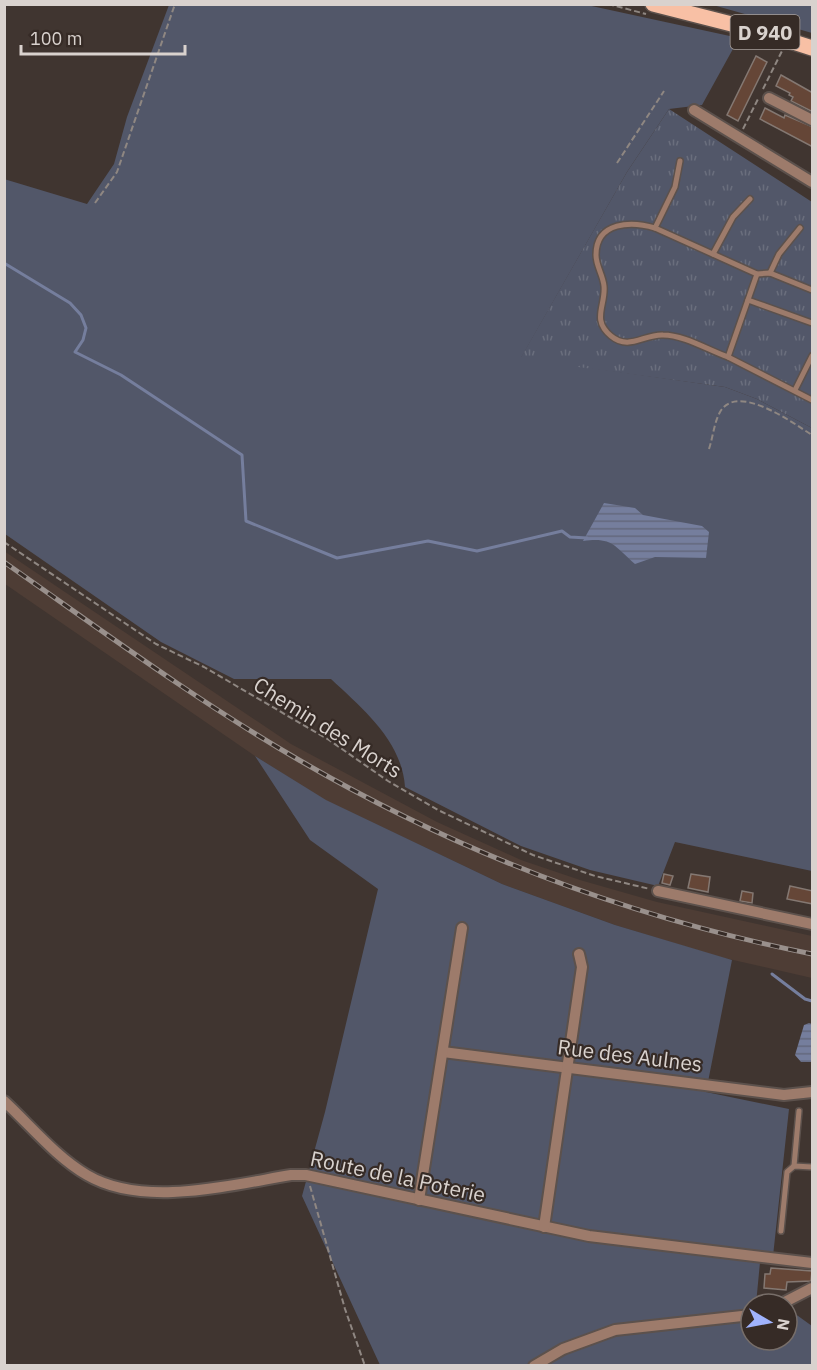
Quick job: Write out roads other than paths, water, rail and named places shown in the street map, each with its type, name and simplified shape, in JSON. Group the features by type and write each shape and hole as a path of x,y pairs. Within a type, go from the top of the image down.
{"main road":[{"name":"D 940","path":"653,4 759,31 813,48"}],"street":[{"path":"769,98 813,120"},
{"path":"694,110 813,182"},
{"path":"658,891 813,924"},
{"path":"419,1200 462,928"},
{"path":"544,1227 582,967 579,954"},
{"name":"Rue des Aulnes","path":"443,1052 784,1095 813,1092"},
{"name":"Route de la Poterie","path":"4,1101 77,1168 102,1182 139,1190 186,1191 291,1175 306,1175 544,1227 653,1245 813,1263"},
{"path":"799,1295 813,1288"},
{"path":"534,1365 563,1349 621,1328 712,1322 739,1317"}],"lane":[{"path":"655,228 675,187 680,161"},
{"path":"713,254 730,221 750,199"},
{"path":"813,290 771,273 757,274 655,228 621,224 610,228 602,237 596,254 604,286 599,309 602,325 608,334 622,342 632,343 660,334 670,335 728,357 813,400"},
{"path":"771,273 783,249 800,228"},
{"path":"728,357 757,274"},
{"path":"748,300 813,323"},
{"path":"795,390 813,356"},
{"path":"781,1231 787,1172 794,1166 800,1111"},
{"path":"794,1166 813,1167"}],"waterway":[{"path":"4,263 70,303 81,315 86,328 83,340 75,352 121,375 242,455 246,521 337,558 428,541 477,551 562,531 570,537 587,538"},
{"path":"772,974 805,999 812,1001"}],"railway":[{"path":"4,562 224,714 299,760 421,824 484,853 612,901 678,922 812,954"}]}
